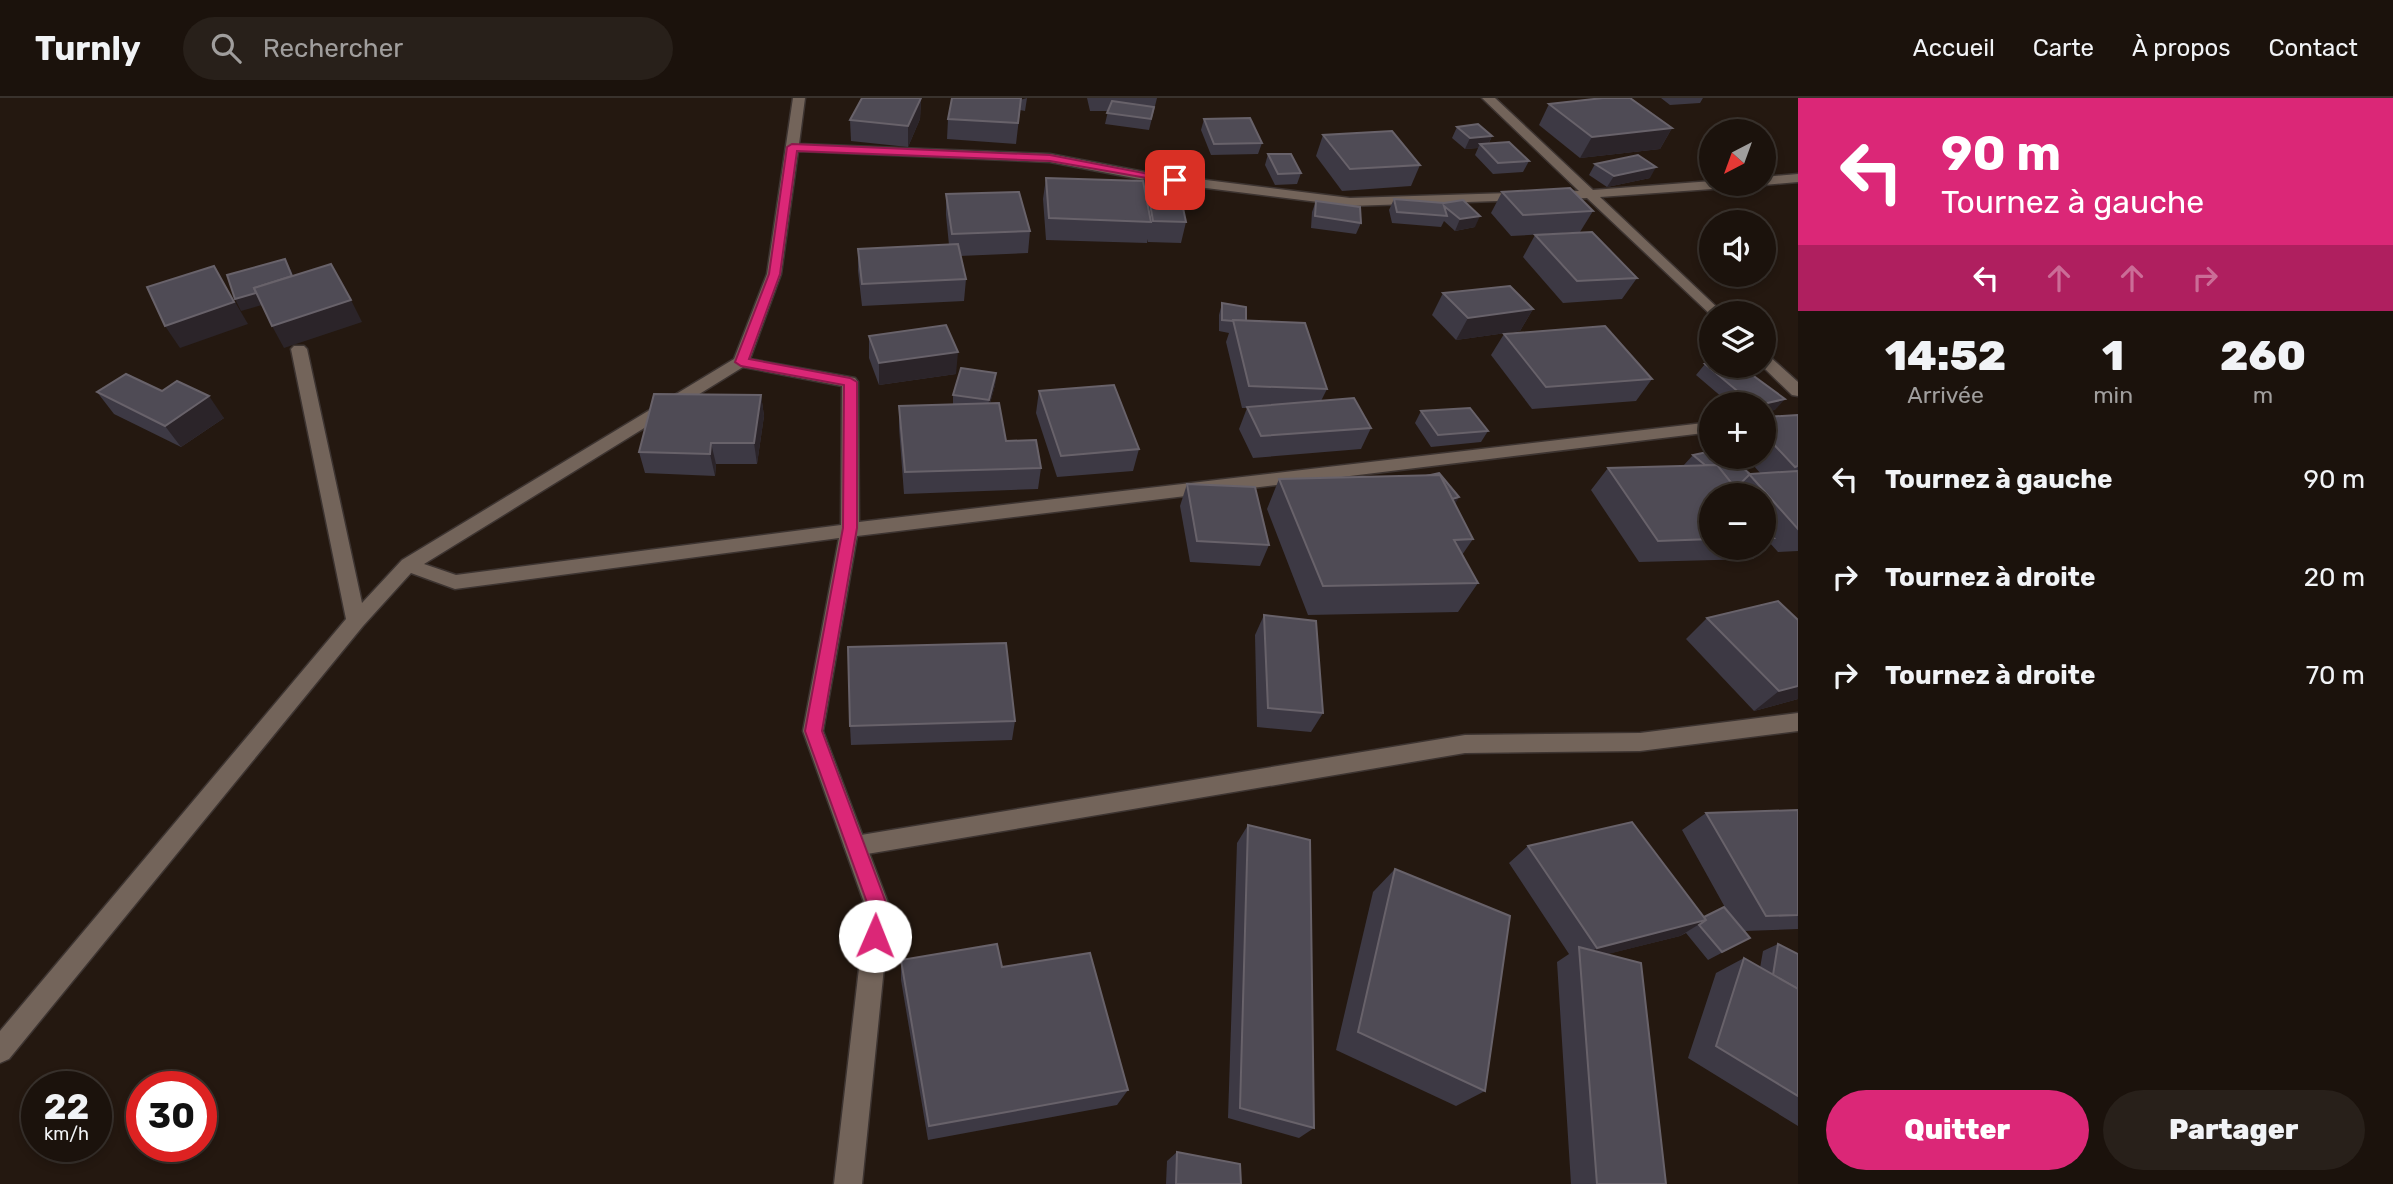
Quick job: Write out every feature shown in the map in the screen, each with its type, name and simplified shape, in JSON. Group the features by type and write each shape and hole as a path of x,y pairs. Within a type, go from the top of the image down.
{"street":[{"path":"0,1050 356,621 408,565 741,362 774,274 799,98"},
{"path":"1488,98 1703,301"},
{"path":"792,147 1050,158 1150,177 1350,202 1590,194 1699,186"},
{"path":"1776,180 1798,178"},
{"path":"299,349 356,621"},
{"path":"741,362 850,382 850,528 813,731 878,908 848,1184"},
{"path":"1776,370 1798,391"},
{"path":"408,565 455,582 850,528 1287,474 1699,428"},
{"path":"855,846 1465,744 1640,742 1798,722"}],"building":[{"path":"862,98 921,98 908,126 850,120"},
{"path":"952,98 1021,98 1018,123 948,119"},
{"path":"1630,98 1672,128 1592,137 1549,104"},
{"path":"1112,101 1154,107 1151,119 1107,113"},
{"path":"1250,118 1262,143 1214,144 1204,119"},
{"path":"1478,124 1492,136 1470,138 1457,127"},
{"path":"1392,131 1420,165 1350,169 1323,135"},
{"path":"1509,142 1529,161 1498,163 1480,144"},
{"path":"1268,154 1291,154 1301,173 1278,174"},
{"path":"1638,155 1656,167 1614,176 1595,164"},
{"path":"1145,174 1176,175 1186,222 1153,221"},
{"path":"1046,178 1143,181 1151,222 1049,218"},
{"path":"1570,188 1593,211 1523,215 1502,192"},
{"path":"1019,192 1030,231 952,234 946,194"},
{"path":"1394,199 1444,203 1463,200 1480,216 1460,219 1444,206 1447,216 1397,212"},
{"path":"1316,201 1360,207 1361,223 1315,216"},
{"path":"1592,232 1637,278 1577,281 1535,235"},
{"path":"958,244 966,279 862,284 858,249"},
{"path":"285,259 292,276 254,288 256,293 235,299 227,275"},
{"path":"331,264 351,300 272,326 254,288"},
{"path":"214,266 234,302 165,326 147,287"},
{"path":"1510,286 1533,309 1468,318 1443,293"},
{"path":"1222,303 1246,307 1246,321 1222,320"},
{"path":"1233,320 1305,323 1327,389 1249,386"},
{"path":"946,325 958,352 879,363 869,336"},
{"path":"1605,326 1652,379 1546,387 1504,334"},
{"path":"961,368 996,373 989,400 953,395"},
{"path":"126,374 162,391 177,381 209,396 165,426 97,392"},
{"path":"1722,378 1756,378 1775,392 1739,392"},
{"path":"1114,385 1139,449 1061,456 1039,391"},
{"path":"1776,392 1785,399 1776,401"},
{"path":"654,394 761,395 754,443 711,443 710,454 639,452"},
{"path":"1354,398 1371,428 1261,436 1247,407"},
{"path":"999,403 1006,441 1036,440 1041,468 905,472 899,406"},
{"path":"1470,408 1488,431 1438,435 1421,411"},
{"path":"1798,415 1798,466 1795,467 1776,447 1776,416"},
{"path":"1699,465 1699,469 1720,469 1731,483 1699,483 1699,539 1658,541 1608,468"},
{"path":"1720,469 1744,469 1750,474 1742,482 1731,483"},
{"path":"1798,471 1798,529 1776,504 1776,483 1757,483 1749,474"},
{"path":"1439,473 1459,497 1452,499 1440,475 1426,476"},
{"path":"1440,475 1473,539 1454,540 1478,583 1323,586 1279,479"},
{"path":"1187,484 1255,487 1269,545 1197,541"},
{"path":"1778,601 1798,620 1798,686 1779,691 1707,618"},
{"path":"1264,615 1316,621 1323,713 1268,708"},
{"path":"1006,643 1015,721 850,726 848,647"},
{"path":"1798,810 1798,915 1766,916 1706,813"},
{"path":"1632,822 1706,920 1597,948 1528,846"},
{"path":"1248,825 1310,840 1314,1128 1240,1108"},
{"path":"1395,869 1510,916 1485,1091 1358,1032"},
{"path":"1724,907 1750,938 1722,952 1699,925 1706,920 1704,917"},
{"path":"997,944 1002,967 1090,953 1128,1090 929,1126 901,960"},
{"path":"1778,944 1798,954 1798,989 1773,975"},
{"path":"1579,947 1641,963 1666,1184 1597,1184"},
{"path":"1744,958 1798,989 1798,1096 1716,1046"},
{"path":"1177,1152 1240,1164 1241,1184 1176,1184"}],"route":[{"path":"875,936 878,908 813,731 850,528 850,382 741,362 774,274 792,147 1050,158 1175,180"}]}
